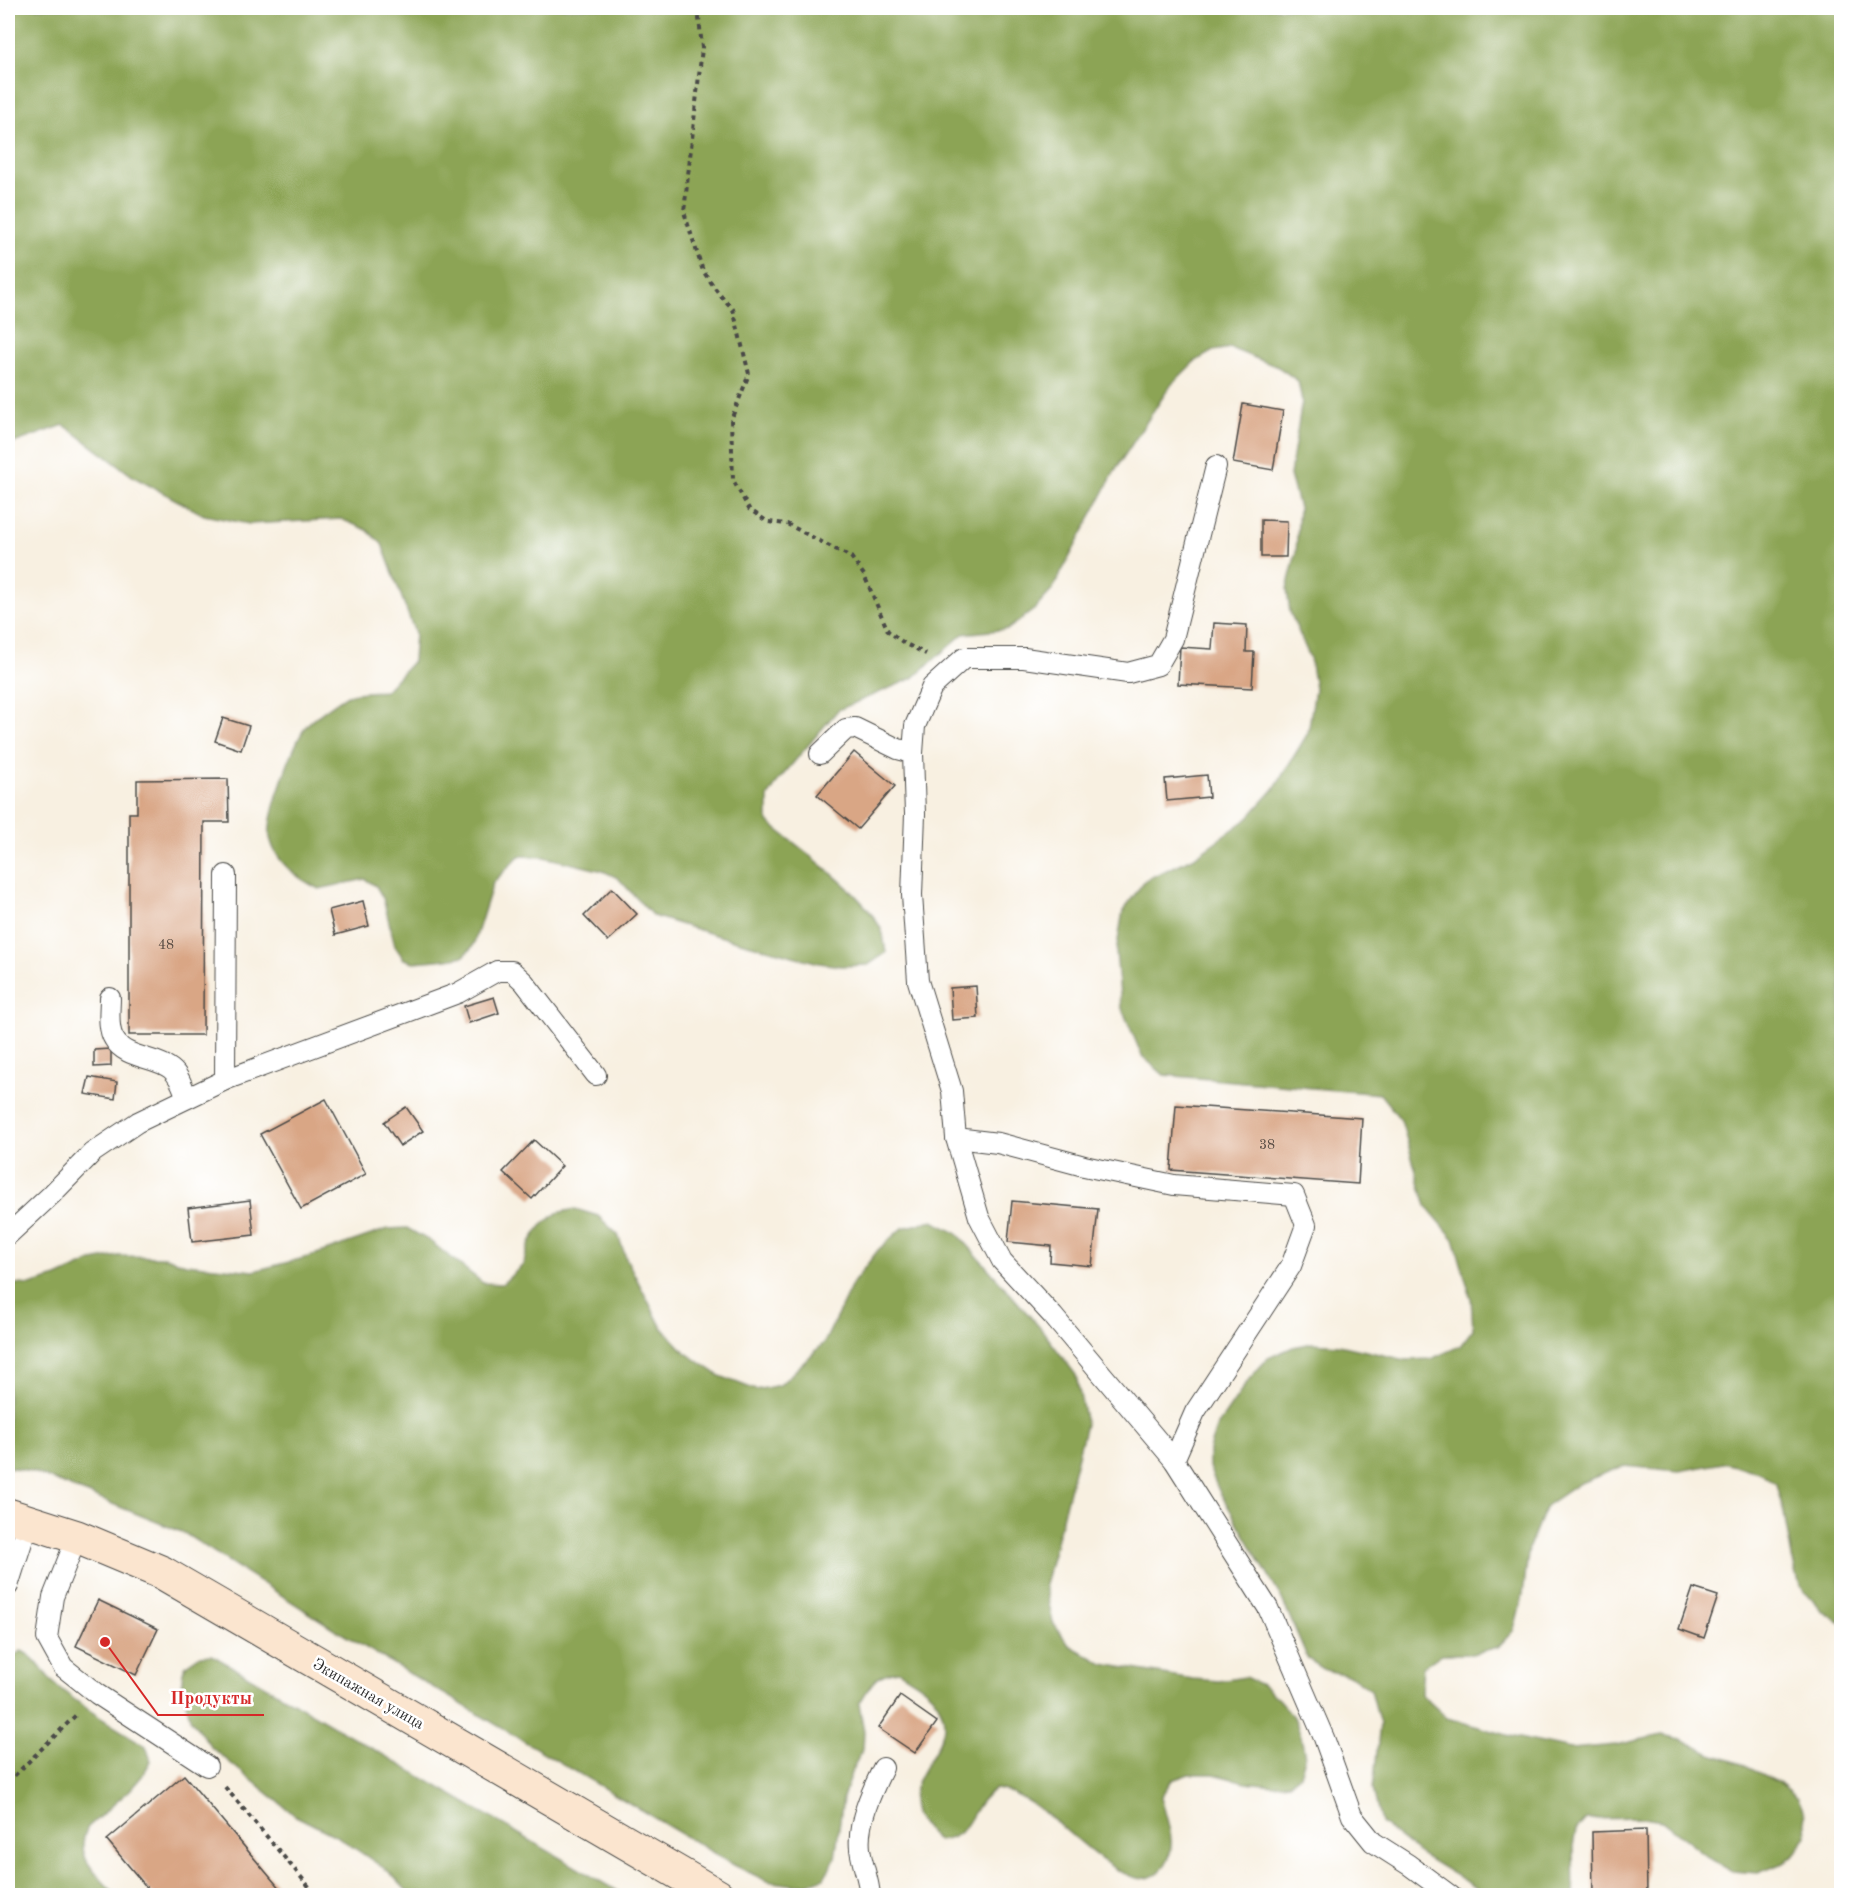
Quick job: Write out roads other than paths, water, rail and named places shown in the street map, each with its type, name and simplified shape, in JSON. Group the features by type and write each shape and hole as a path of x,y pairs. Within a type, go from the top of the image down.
{"main road":[{"name":"Экипажная улица","path":"18,1518 77,1537 163,1573 718,1896"}],"lane":[{"path":"1216,466 1173,639 1158,665 1128,673 1024,658 964,658 932,687 915,726 912,895 918,981 952,1091 956,1138 979,1217 1002,1261 1053,1316 1174,1460 1268,1608 1324,1738 1352,1816 1373,1842 1409,1864 1451,1896"},
{"path":"820,754 846,729 855,728 898,749 914,753"},
{"path":"225,1080 226,874"},
{"path":"8,1235 92,1153 138,1122 225,1080 458,993 497,971 512,970 524,982 596,1075"},
{"path":"110,998 111,1029 114,1039 123,1049 171,1069 178,1077 187,1098"},
{"path":"956,1138 998,1143 1084,1166 1174,1185 1294,1195 1306,1225 1291,1266 1196,1412 1174,1460"},
{"path":"8,1586 18,1518"},
{"path":"77,1537 53,1597 47,1638 63,1667 97,1694 207,1766"},
{"path":"870,1896 869,1882 860,1848 865,1808 883,1768"}],"place":[{"name":"Продукты","path":"105,1642"}]}
